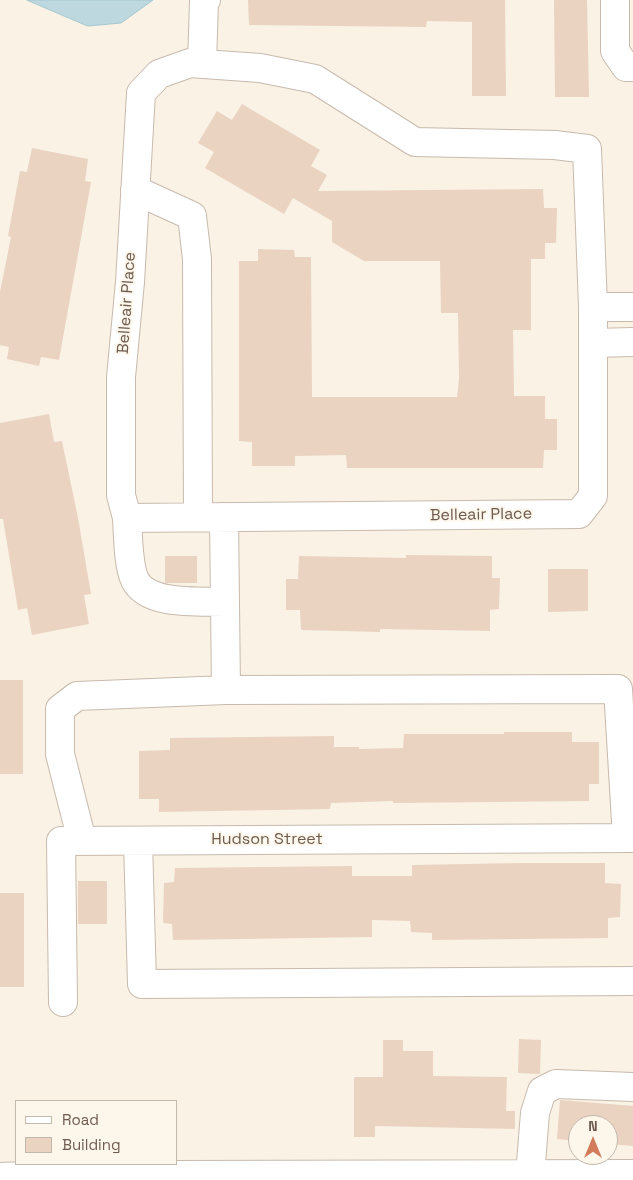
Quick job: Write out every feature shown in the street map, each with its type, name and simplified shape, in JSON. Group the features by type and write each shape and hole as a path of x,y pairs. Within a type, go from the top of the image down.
{"street":[{"path":"202,64 204,0"},
{"path":"615,0 614,51 626,67 633,67"},
{"name":"Belleair Place","path":"190,63 260,68 315,79 415,142 555,145 587,149 593,307 593,496 579,514 127,518 121,495 121,378 130,282 135,190 141,93 159,74 190,63"},
{"path":"135,190 192,216 211,517 225,602 226,690"},
{"path":"593,307 633,307"},
{"path":"593,343 633,342"},
{"path":"127,518 134,578 141,590 154,597 225,602"},
{"path":"82,841 60,754 60,709 77,696 226,690 626,689 630,838"},
{"name":"Hudson Street","path":"63,1002 61,841 630,838"},
{"path":"138,841 142,984 633,981"},
{"path":"527,1177 535,1113 542,1091 556,1084 633,1087"},
{"path":"0,1177 169,1175 527,1177 633,1174"}],"water":[{"path":"27,0 153,0 121,23 88,26"}],"building":[{"path":"248,0 505,0 506,96 472,96 472,22 427,21 426,27 249,25"},
{"path":"554,0 587,0 589,97 555,97"},
{"path":"242,104 320,150 311,166 327,175 318,191 543,189 544,208 557,208 556,243 545,243 545,259 531,259 531,330 513,330 514,396 545,396 545,419 557,419 557,450 544,450 543,468 347,468 346,455 295,456 295,466 252,466 252,442 239,441 239,261 258,261 258,249 294,250 295,257 311,257 312,397 457,397 459,379 458,313 441,313 440,261 364,261 332,242 332,221 293,198 284,214 205,168 214,152 198,143 217,111 232,120"},
{"path":"32,148 88,159 85,181 91,182 59,360 41,357 39,366 7,359 9,347 0,345 0,292 11,237 8,236 20,171 27,172"},
{"path":"49,414 54,442 62,441 78,518 91,594 84,595 89,624 32,635 27,608 18,610 3,519 0,519 0,423"},
{"path":"406,555 492,556 492,578 500,578 499,609 490,610 490,631 380,629 380,632 301,630 300,610 286,610 286,579 298,579 299,556 406,558"},
{"path":"165,556 197,556 197,583 165,583"},
{"path":"548,569 588,569 588,611 548,612"},
{"path":"0,680 23,680 23,774 0,774"},
{"path":"504,732 572,732 572,742 599,742 599,784 589,784 589,801 393,803 393,801 331,803 330,809 159,812 159,799 139,799 139,751 170,750 170,738 334,736 334,747 359,747 359,749 403,748 404,734 504,734"},
{"path":"605,863 605,883 621,884 620,917 608,918 608,938 432,940 432,933 411,932 410,921 372,920 372,937 173,940 172,924 163,923 164,883 174,882 175,868 352,866 352,876 412,876 412,865"},
{"path":"78,881 107,881 107,924 78,924"},
{"path":"0,893 24,893 24,987 0,987"},
{"path":"519,1039 541,1040 540,1074 518,1073"},
{"path":"383,1040 403,1040 403,1051 433,1051 433,1076 507,1077 506,1111 515,1111 515,1129 375,1126 375,1137 354,1137 354,1077 383,1077"},
{"path":"560,1100 633,1106 633,1146 618,1145 618,1115 568,1115 568,1140 557,1139"}]}
